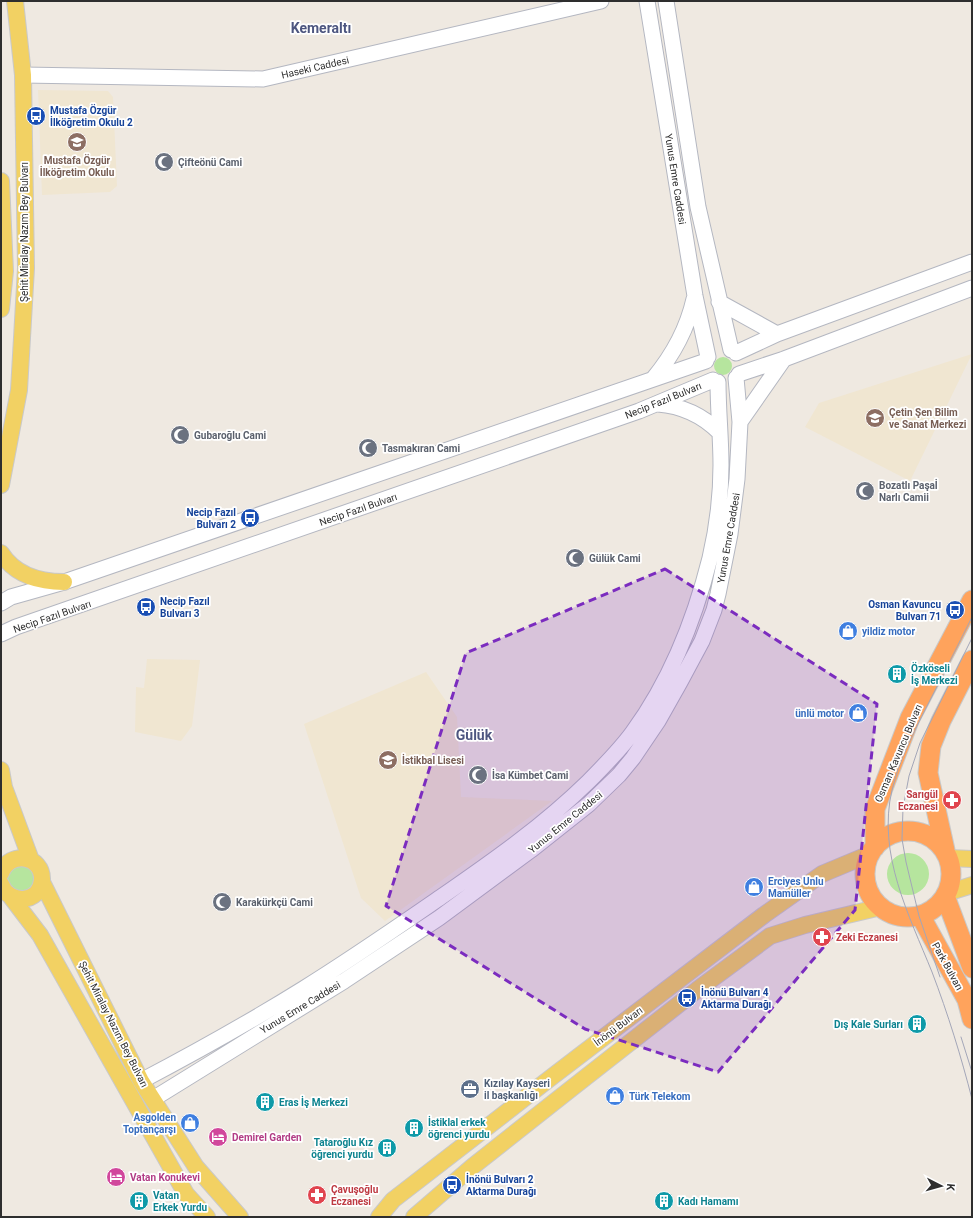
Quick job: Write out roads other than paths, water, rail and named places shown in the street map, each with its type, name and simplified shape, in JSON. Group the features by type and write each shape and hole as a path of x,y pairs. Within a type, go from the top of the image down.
{"highway":[{"name":"Osman Kavuncu Bulvarı","path":"872,850 875,809 910,718 972,600"},
{"path":"947,854 932,837 915,831 897,832 881,840 872,850 866,867 866,881 872,898 881,907 902,917 920,915 928,912 936,907 946,895 952,876 947,854 928,773 931,746 941,721 972,660"},
{"name":"Park Bulvarı","path":"946,895 972,968"},
{"name":"Park Bulvarı","path":"920,915 967,1000 972,1019"}],"main road":[{"name":"Şehit Miralay Nazım Bey Bulvarı","path":"1,484 20,390 26,268 23,75 15,1"},
{"name":"Şehit Miralay Nazım Bey Bulvarı","path":"1,181 5,271 1,309"},
{"path":"1,553 12,567 22,573 42,580 64,582"},
{"path":"1,770 4,787 31,860 18,858 12,860 6,864 1,873"},
{"name":"İnönü Bulvarı","path":"383,1212 393,1200 764,915 822,874 872,850"},
{"path":"947,854 972,859"},
{"name":"Şehit Miralay Nazım Bey Bulvarı","path":"31,860 40,869 42,882 141,1081 196,1167 240,1217"},
{"path":"11,897 17,899 30,897 36,894 42,882"},
{"name":"Şehit Miralay Nazım Bey Bulvarı","path":"1,884 6,893 11,897 40,935 186,1194 207,1217"},
{"path":"946,895 972,885"},
{"name":"İnönü Bulvarı","path":"414,1217 472,1166 697,990 770,936 805,925 881,907"},
{"path":"366,1217 383,1212"}],"street":[{"name":"Haseki Caddesi","path":"23,75 263,79 601,1"},
{"name":"Yunus Emre Caddesi","path":"647,1 695,296 707,359"},
{"name":"Yunus Emre Caddesi","path":"666,1 698,207 719,302 734,352"},
{"path":"972,262 777,334 734,352 721,348 716,350 712,352 707,359 707,372 715,381 727,383 738,376 972,288"},
{"path":"653,379 664,366 682,337 692,310 695,296"},
{"path":"719,302 777,334"},
{"path":"734,352 741,363 738,376"},
{"name":"Necip Fazıl Bulvarı","path":"1,603 11,597 64,582 630,388 707,359"},
{"path":"740,422 784,359"},
{"name":"Yunus Emre Caddesi","path":"153,1099 344,981 439,918 555,832 589,804 619,775 646,740 670,702 702,641 714,610 722,577 734,507 739,458 740,422 738,376"},
{"name":"Yunus Emre Caddesi","path":"141,1081 197,1052 305,988 358,954 477,872 569,801 616,753 633,732 656,696 681,645 698,598 710,556 718,507 721,464 715,381"},
{"name":"Necip Fazıl Bulvarı","path":"1,634 16,627 658,404 715,381"},
{"path":"658,404 678,407 692,412 705,419 719,432"}],"tram line":[{"path":"972,617 902,758 892,790 888,814 892,861 898,884 905,906 932,972 959,1051 972,1099"},
{"path":"940,977 919,916 906,862 902,839 903,808 909,776 920,743 972,638"},
{"path":"961,1037 972,1072"}],"place":[{"name":"Mustafa Özgür İlköğretim Okulu 2","path":"36,116"},
{"name":"Mustafa Özgür İlköğretim Okulu","path":"77,142"},
{"name":"Çifteönü Cami","path":"164,162"},
{"name":"Çetin Şen Bilim ve Sanat Merkezi","path":"875,418"},
{"name":"Gubaroğlu Cami","path":"180,435"},
{"name":"Tasmakıran Cami","path":"368,448"},
{"name":"Bozatlı Paşaİ Narlı Camii","path":"865,491"},
{"name":"Necip Fazıl Bulvarı 2","path":"250,518"},
{"name":"Gülük Cami","path":"575,558"},
{"name":"Necip Fazıl Bulvarı 3","path":"146,607"},
{"name":"Osman Kavuncu Bulvarı 71","path":"955,610"},
{"name":"yildiz motor","path":"848,631"},
{"name":"Özköseli İş Merkezi","path":"897,674"},
{"name":"ünlü motor","path":"858,713"},
{"name":"İstikbal Lisesi","path":"388,760"},
{"name":"İsa Kümbet Cami","path":"478,775"},
{"name":"Sarıgül Eczanesi","path":"952,800"},
{"name":"Erciyes Unlu Mamüller","path":"754,887"},
{"name":"Karakürkçü Cami","path":"222,902"},
{"name":"Zeki Eczanesi","path":"822,937"},
{"name":"İnönü Bulvarı 4 Aktarma Durağı","path":"687,998"},
{"name":"Dış Kale Surları","path":"917,1024"},
{"name":"Kızılay Kayseri il başkanlığı","path":"470,1089"},
{"name":"Türk Telekom","path":"615,1096"},
{"name":"Eras İş Merkezi","path":"265,1102"},
{"name":"Asgolden Toptançarşı","path":"190,1123"},
{"name":"İstiklal erkek öğrenci yurdu","path":"414,1128"},
{"name":"Demirel Garden","path":"218,1137"},
{"name":"Tataroğlu Kız öğrenci yurdu","path":"387,1148"},
{"name":"Vatan Konukevi","path":"116,1177"},
{"name":"İnönü Bulvarı 2 Aktarma Durağı","path":"452,1185"},
{"name":"Çavuşoğlu Eczanesi","path":"317,1195"},
{"name":"Vatan Erkek Yurdu","path":"139,1201"},
{"name":"Kadı Hamamı","path":"664,1201"}],"district":[{"name":"Kemeraltı","path":"321,28"},
{"name":"Gülük","path":"474,735"}]}
